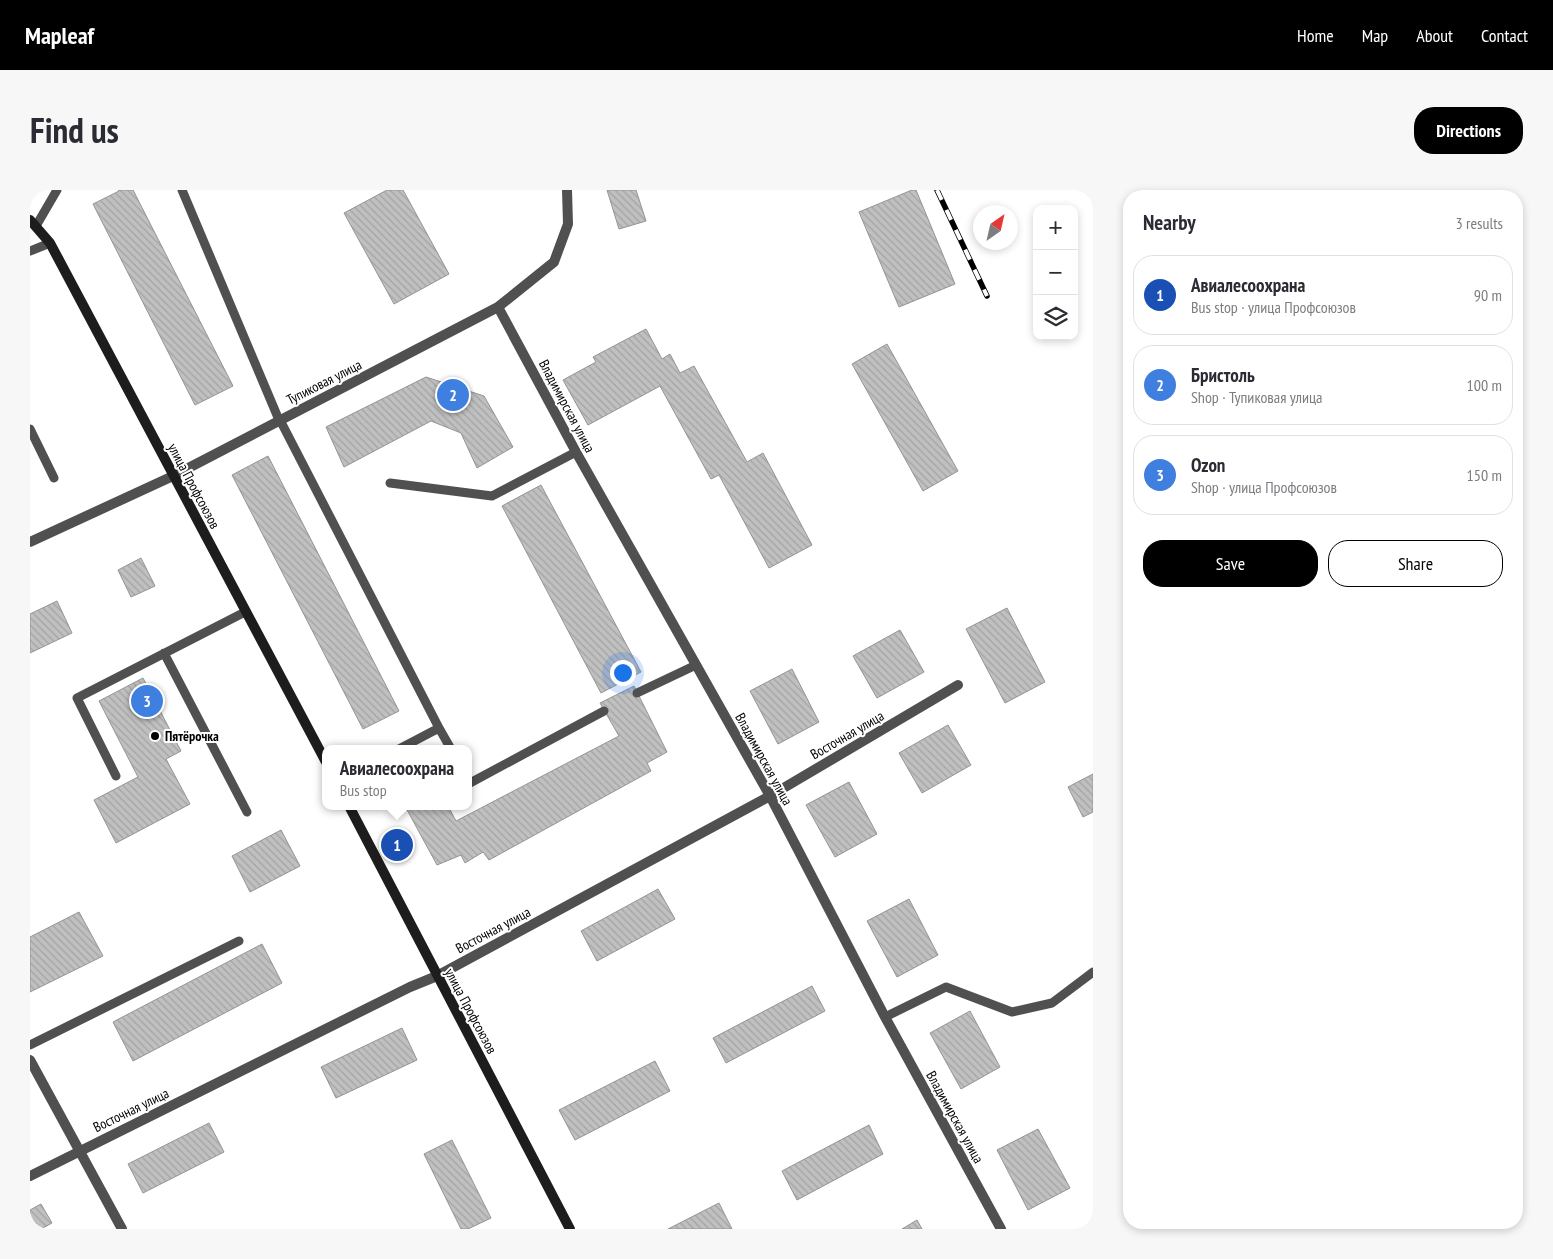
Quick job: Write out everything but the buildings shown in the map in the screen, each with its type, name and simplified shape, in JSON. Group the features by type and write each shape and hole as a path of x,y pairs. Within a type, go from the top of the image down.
{"main road":[{"name":"улица Профсоюзов","path":"33,223 50,243 322,755"},
{"name":"улица Профсоюзов","path":"351,810 570,1229"}],"street":[{"name":"Тупиковая улица","path":"30,542 173,476 498,307 554,262 568,224 567,190"},
{"name":"Владимирская улица","path":"498,307 576,452 770,796 885,1017 1001,1229"},
{"name":"Восточная улица","path":"30,1176 437,976 770,796 958,686"},
{"path":"30,1060 122,1229"}],"lane":[{"path":"33,223 58,190"},
{"path":"182,190 279,420 449,745"},
{"path":"30,251 50,243"},
{"path":"30,429 54,478"},
{"path":"390,483 492,496 576,452"},
{"path":"116,776 77,698 245,612"},
{"path":"164,653 247,812"},
{"path":"637,693 696,665"},
{"path":"472,782 604,711"},
{"path":"406,745 439,728"},
{"path":"30,1045 239,941"},
{"path":"885,1017 946,987 1012,1012 1052,1003 1093,972"}],"railway":[{"path":"937,190 987,296"}],"place":[{"name":"Бристоль","path":"453,395"},
{"name":"Ozon","path":"147,701"},
{"name":"Пятёрочка","path":"155,736"},
{"name":"Авиалесоохрана","path":"397,845"}]}
